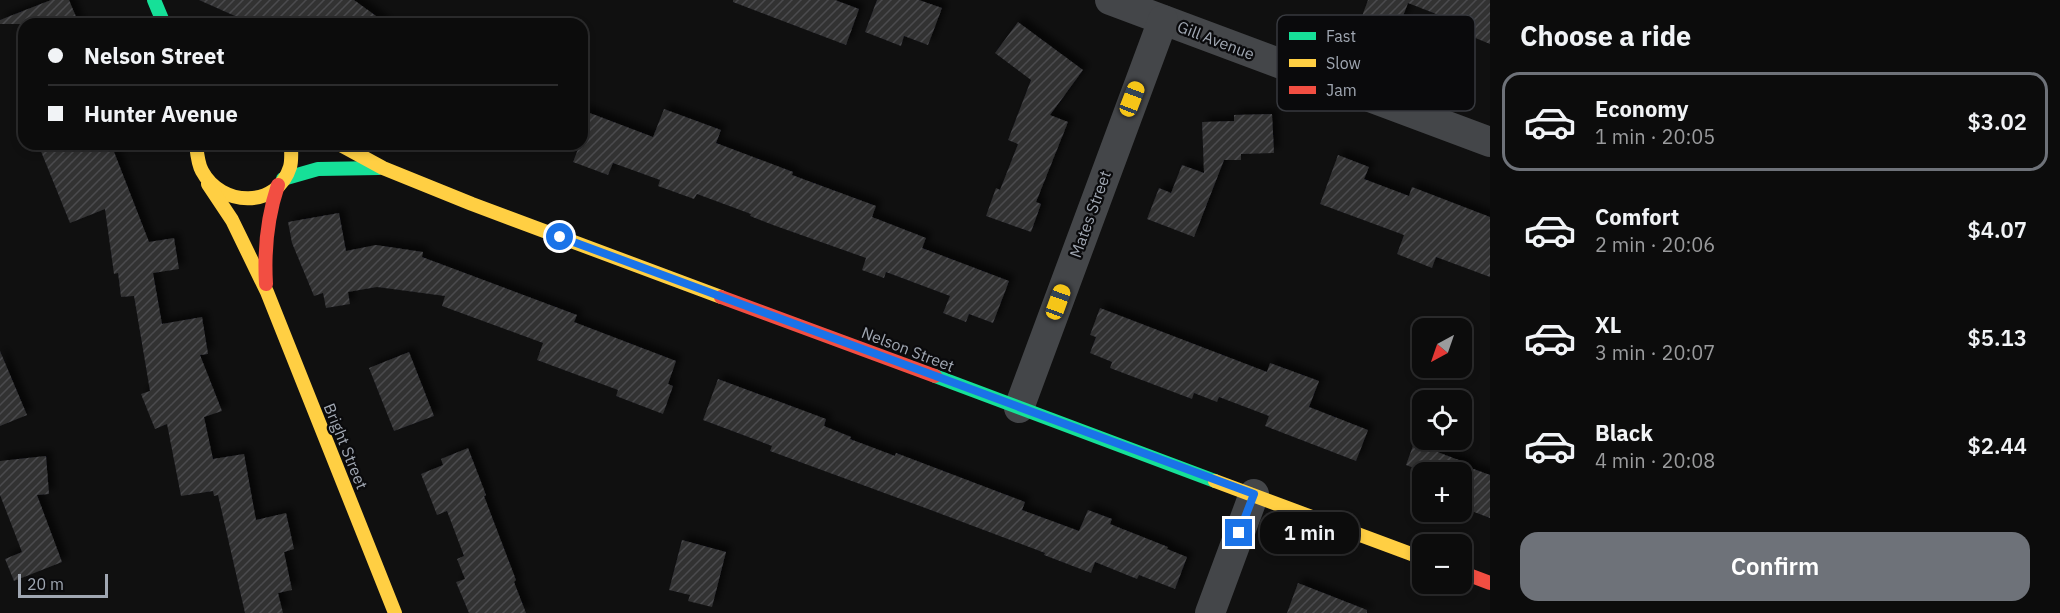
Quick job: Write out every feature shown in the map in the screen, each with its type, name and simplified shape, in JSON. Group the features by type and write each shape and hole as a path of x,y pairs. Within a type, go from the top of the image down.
{"street":[{"path":"154,0 162,18"},
{"name":"Gill Avenue","path":"1110,0 1277,63"},
{"name":"Mates Street","path":"1018,408 1163,20"},
{"name":"Gill Avenue","path":"1407,111 1490,142"},
{"name":"Bright Street","path":"197,150 199,166 232,220 267,292 395,613"},
{"name":"Bright Street","path":"267,292 264,262 266,230 270,208 280,182 291,163 291,150"},
{"name":"Nelson Street","path":"350,150 383,168 483,208 1412,554"},
{"name":"Nelson Street","path":"208,184 225,196 246,200 265,195 280,182 296,174 326,168 383,168"},
{"path":"1210,613 1254,494"},
{"path":"1472,576 1490,583"}],"building":[{"path":"51,0 69,0 76,18 18,18 18,24 0,24 0,20"},
{"path":"199,0 354,0 379,18 240,18"},
{"path":"733,0 835,0 859,9 846,45 733,2"},
{"path":"877,0 919,0 942,8 928,45 904,36 901,46 865,32"},
{"path":"1368,0 1490,0 1490,44 1475,38 1475,15 1439,15 1408,3 1403,15 1362,15"},
{"path":"1018,22 1083,70 1050,115 1068,122 1036,202 1041,204 1031,232 986,216 996,188 1000,190 1018,144 1008,140 1031,80 995,53"},
{"path":"664,109 721,130 716,143 793,172 792,175 876,206 872,217 926,238 922,248 1009,281 993,323 969,314 966,322 943,313 950,296 886,272 884,278 862,270 866,258 773,225 750,216 751,214 697,194 694,199 658,186 660,180 613,163 608,175 573,162 578,150 588,150 588,112 653,137"},
{"path":"1272,114 1274,153 1241,154 1241,160 1224,160 1194,237 1147,219 1159,188 1171,193 1182,165 1204,173 1202,122 1234,121 1234,115"},
{"path":"40,150 113,150 149,242 174,238 179,269 153,273 162,324 202,317 208,354 200,355 222,411 204,417 213,459 244,454 256,520 286,513 294,549 284,552 292,590 278,593 283,613 245,613 218,495 214,496 213,491 181,496 167,424 155,429 141,394 150,391 134,296 121,297 118,273 114,274 105,209 70,223"},
{"path":"1338,155 1369,167 1364,179 1409,196 1412,187 1490,217 1490,277 1436,257 1432,268 1397,254 1404,235 1320,204"},
{"path":"339,213 346,251 376,245 423,252 422,257 577,315 574,322 676,361 668,384 673,386 663,414 616,396 618,390 537,360 543,343 442,306 445,296 377,287 348,292 350,304 326,308 323,293 314,296 292,243 288,222"},
{"path":"1100,308 1267,372 1270,363 1319,381 1309,407 1368,430 1356,461 1265,426 1269,416 1219,397 1217,402 1194,393 1192,399 1110,368 1112,362 1090,353 1096,337 1090,335"},
{"path":"0,351 27,415 0,426"},
{"path":"409,352 434,416 394,431 369,368"},
{"path":"718,379 826,419 824,426 851,437 850,439 895,456 896,453 1025,502 1022,510 1079,531 1088,510 1112,519 1110,524 1187,557 1175,589 1139,575 1137,579 1095,562 1091,573 1044,555 1045,553 770,451 772,446 703,420"},
{"path":"468,448 526,613 469,613 456,582 465,579 457,559 464,556 447,511 437,515 421,474 443,465 441,459"},
{"path":"1412,448 1432,450 1464,462 1412,462 1412,467 1406,465"},
{"path":"46,456 49,494 37,495 62,562 14,581 5,559 22,552 0,495 0,461"},
{"path":"1472,468 1490,475 1490,518 1472,511"},
{"path":"682,540 726,552 712,607 688,601 690,595 669,590"},
{"path":"1298,583 1367,610 1367,613 1287,613"}],"traffic: fast":[{"path":"154,0 162,18"},
{"path":"283,179 318,169 379,168"},
{"path":"935,376 1215,481"}],"traffic: slow":[{"path":"197,150 202,171 211,183 235,197 248,198 261,196 273,190 283,181 291,165 291,150"},
{"path":"350,150 383,168 472,204 721,297"},
{"path":"208,184 232,220 267,292 395,613"},
{"path":"1215,481 1412,554"}],"traffic: jam":[{"path":"266,284 267,234 278,185"},
{"path":"721,297 935,376"},
{"path":"1472,576 1490,583"}],"route":[{"path":"560,237 1254,494 1239,533"}]}
